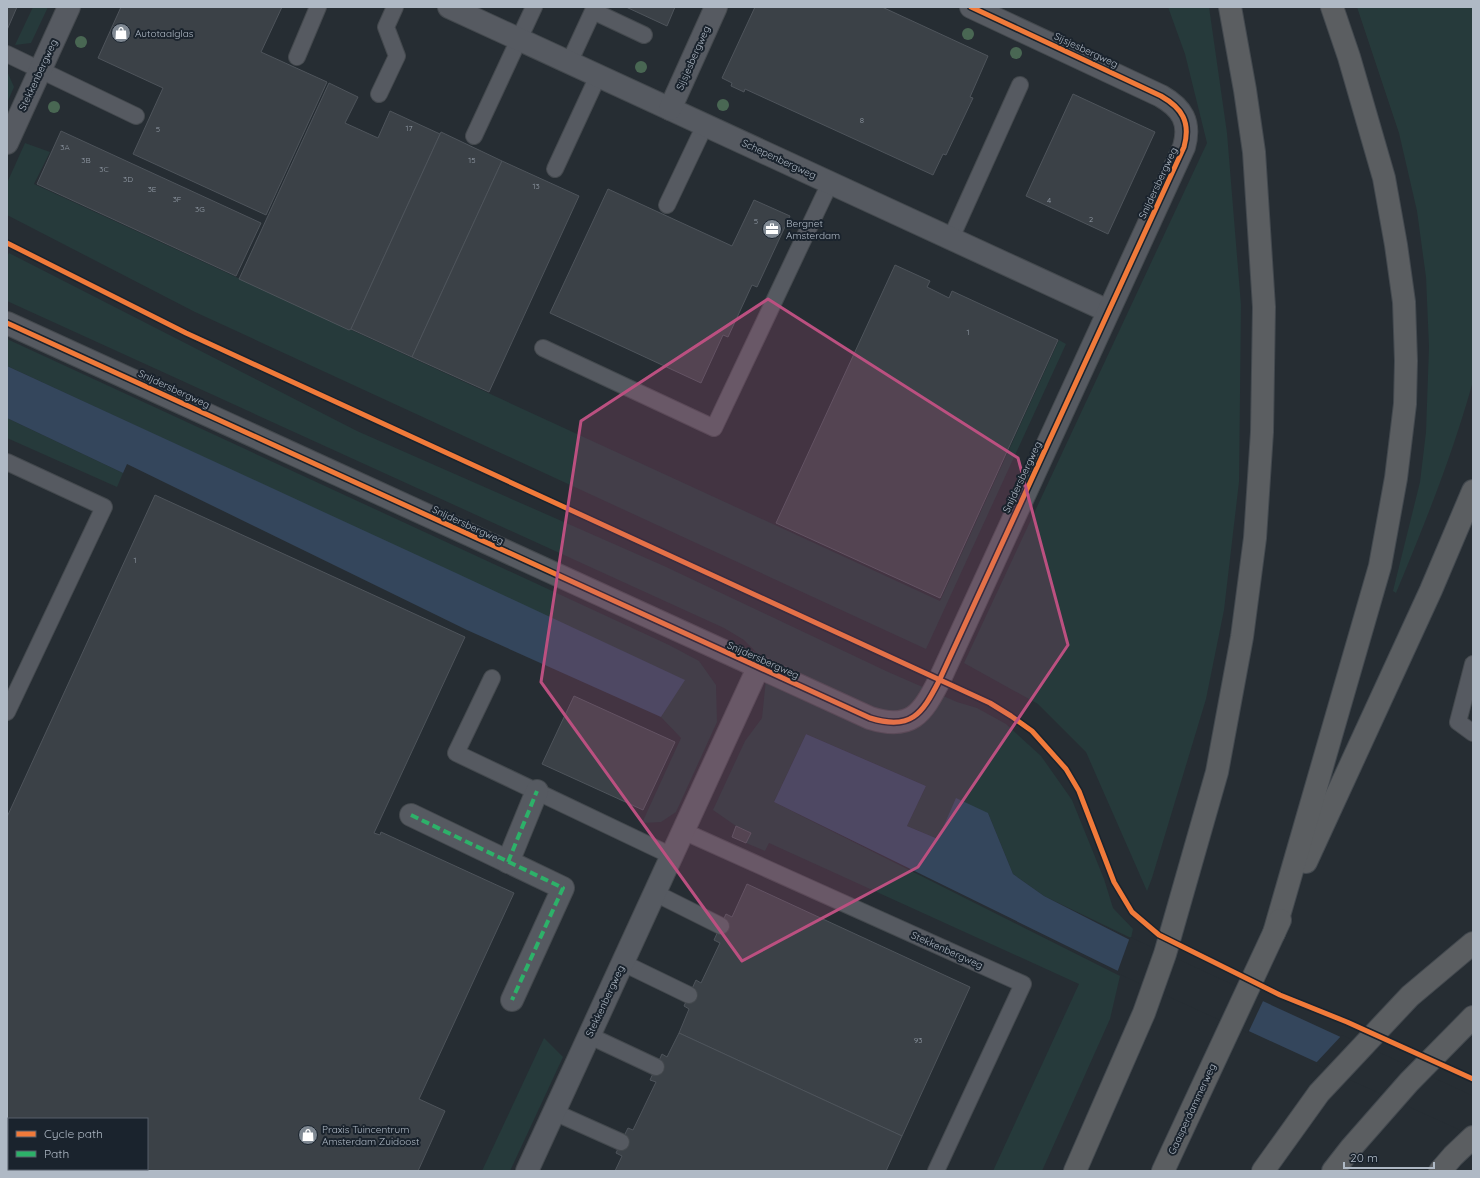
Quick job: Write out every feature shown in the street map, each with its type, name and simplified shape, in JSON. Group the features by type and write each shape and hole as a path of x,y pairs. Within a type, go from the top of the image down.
{"highway":[{"path":"1075,1171 1144,1013 1166,954 1217,772 1242,637 1255,538 1262,432 1264,307 1255,160 1245,90 1230,7"},
{"path":"1274,934 1380,566 1396,478 1405,404 1406,361 1404,310 1396,245 1384,178 1332,7"},
{"path":"1274,934 1436,577 1473,490"},
{"name":"Gaasperdammerweg","path":"1163,1171 1274,934"},
{"path":"1263,1171 1319,1094 1410,996 1473,943"},
{"path":"1333,1171 1351,1148 1409,1082 1470,1020"},
{"path":"1447,1163 1473,1137"}],"street":[{"name":"Stekkenbergweg","path":"7,143 70,7"},
{"name":"Schepenbergweg","path":"449,7 1108,311"},
{"name":"Sijsjesbergweg","path":"670,109 716,7"},
{"name":"Sijsjesbergweg","path":"971,7 1161,96 1174,103 1181,111 1184,120"},
{"name":"Snijdersbergweg","path":"7,323 758,668 870,718 883,722 896,722 909,719 920,713 928,703 1184,147 1187,136 1184,120"},
{"name":"Stekkenbergweg","path":"527,1171 758,668"},
{"path":"508,862 537,791"},
{"path":"411,815 563,888 512,1000"}],"lane":[{"path":"297,57 318,7"},
{"path":"379,94 397,56 386,28 395,7"},
{"path":"474,136 534,7"},
{"path":"569,62 593,11 644,35"},
{"path":"7,54 136,116"},
{"path":"554,169 598,76"},
{"path":"951,238 1020,85"},
{"path":"667,205 705,125"},
{"path":"542,348 714,428 830,183"},
{"path":"7,462 104,507 7,712"},
{"path":"1473,664 1458,722 1473,733"},
{"path":"492,678 456,753 672,856"},
{"name":"Stekkenbergweg","path":"683,831 1023,984 936,1171"},
{"path":"655,894 721,926"},
{"path":"623,963 689,995"},
{"path":"590,1036 656,1068"},
{"path":"554,1112 621,1142"}],"highlighted area":[{"path":"768,299 1018,458 1068,645 918,867 742,961 541,682 581,421"}],"green space":[{"path":"33,7 48,7 31,43 15,45"},
{"path":"1168,7 1209,7 1227,133 1241,305 1239,482 1224,610 1206,699 1147,891 1086,752 1038,704 964,663 1207,143 1185,54"},
{"path":"1357,7 1473,7 1473,381 1457,435 1428,514 1396,593 1393,591 1420,482 1426,432 1429,347 1426,277 1417,211 1399,133"},
{"path":"7,71 14,87 7,103"},
{"path":"25,143 50,152 34,184 940,601 1059,340 1066,344 926,649 195,312 7,215 7,183"},
{"path":"9,253 357,431 664,566 886,671 957,702 977,708 1006,724 1041,756 1072,800 1104,879 1113,908 1133,929 1131,938 1044,896 1013,874 988,813 938,839 907,826 926,786 806,734 774,802 1120,976 1110,1019 1042,1171 993,1171 1079,984 769,843 765,851 746,843 751,833 736,826 713,810 745,741 762,718 766,679 760,656 744,640 724,628 7,301 7,256"},
{"path":"7,339 669,645 699,661 716,685 717,722 676,812 661,822 642,823 681,738 661,717 684,680 7,366"},
{"path":"7,418 123,473 117,487 7,438"},
{"path":"544,1038 563,1057 510,1171 482,1171"}],"water":[{"path":"7,366 685,680 661,717 467,630 127,464 123,473 7,418"},
{"path":"806,734 926,786 907,826 938,839 956,798 988,813 1013,874 1044,896 1128,939 1473,1098 1473,1134 1116,970 774,802"}],"pier":[{"path":"1130,937 1264,999 1248,1033 1117,973"},
{"path":"1342,1035 1473,1096 1473,1136 1315,1064"}],"building":[{"path":"7,7 17,7 7,30"},
{"path":"121,7 282,7 261,52 327,82 266,215 133,154 163,88 98,58"},
{"path":"626,7 675,7 667,26"},
{"path":"755,7 882,7 988,56 970,97 973,98 946,155 943,154 933,175 745,89 744,92 731,86 732,83 722,78"},
{"path":"329,83 358,97 345,123 378,138 390,111 440,134 351,329 349,330 239,279"},
{"path":"1073,94 1155,132 1108,234 1026,196"},
{"path":"61,131 261,223 236,276 37,184"},
{"path":"441,132 502,161 412,357 351,329"},
{"path":"502,161 579,196 489,392 412,357"},
{"path":"608,189 732,246 754,200 790,216 757,287 752,285 728,337 723,335 701,383 550,313"},
{"path":"895,265 930,281 927,287 949,298 952,291 1058,340 940,598 776,523"},
{"path":"155,495 465,637 374,833 380,835 381,832 514,893 419,1099 445,1111 418,1171 7,1171 7,817"},
{"path":"574,696 675,742 643,810 542,764"},
{"path":"736,826 751,833 746,843 732,837"},
{"path":"747,884 970,987 902,1136 679,1033 689,1009 684,1006 696,980 701,983 720,943 714,940 726,914 732,917"},
{"path":"679,1033 902,1136 886,1171 615,1171 622,1156 616,1153 621,1142 628,1128 633,1130 656,1082 650,1080 662,1054 667,1057"}],"marked path":[{"path":"508,862 537,791"},
{"path":"411,815 563,888 512,1000"}],"cycle path":[{"path":"7,323 870,718 884,721 905,721 914,717 921,711 939,681 1184,147 1186,138 1183,117 1174,106 1161,96 971,7"},
{"path":"7,243 186,333 990,703 1032,731 1066,769 1079,791 1114,882 1132,912 1159,935 1280,995 1347,1022 1473,1079"}],"place":[{"name":"Autotaalglas","path":"121,33"},
{"name":"Bergnet Amsterdam","path":"772,229"},
{"name":"Praxis Tuincentrum Amsterdam Zuidoost","path":"308,1135"}]}
